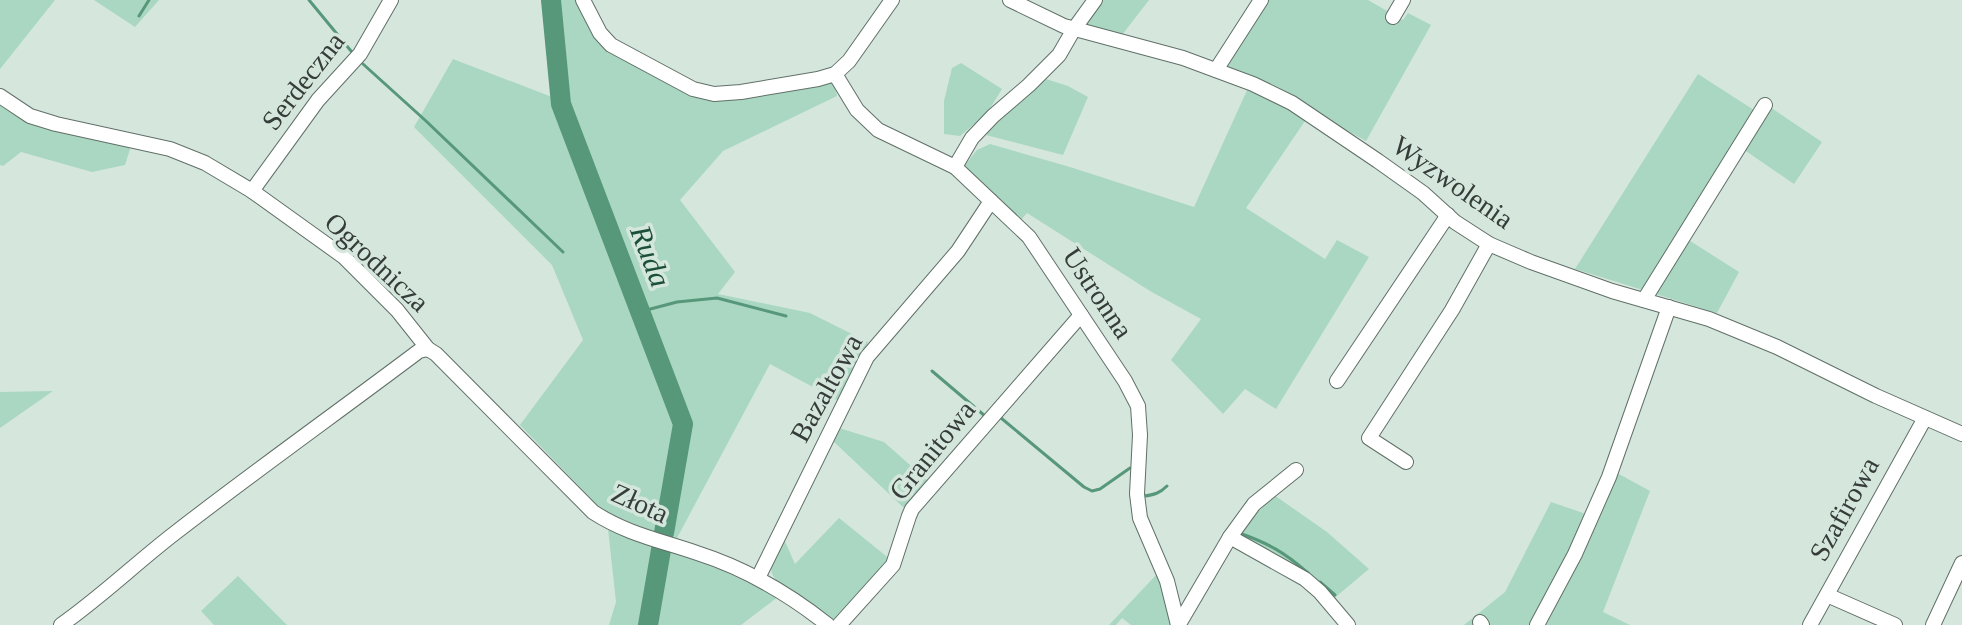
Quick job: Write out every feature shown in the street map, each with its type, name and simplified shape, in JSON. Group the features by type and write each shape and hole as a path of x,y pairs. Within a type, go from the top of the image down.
{"street":[{"name":"Serdeczna","path":"252,191 318,100 360,54 391,0"},
{"path":"583,0 600,33 611,45 693,89 714,94 835,74 849,61 892,0"},
{"name":"Wyzwolenia","path":"1010,0 1064,26 1183,58 1253,84 1292,103 1378,161 1489,244 1612,291 1709,319 1777,347 1962,434"},
{"path":"955,167 972,138 1059,55 1095,0"},
{"path":"1216,70 1261,0"},
{"path":"1393,17 1403,0"},
{"name":"Ustronna","path":"835,74 857,110 878,130 955,167 1029,237 1125,381 1138,406 1137,494 1140,518 1167,581 1178,624"},
{"name":"Ogrodnicza","path":"0,96 30,116 170,149 205,163 252,191 344,257 397,310 428,349 419,351 210,505 61,625"},
{"path":"1644,300 1765,105"},
{"name":"Bazaltowa","path":"758,578 867,357 958,251 991,201"},
{"path":"1337,381 1448,215"},
{"path":"1406,462 1369,438 1452,310 1489,244"},
{"path":"1537,625 1575,554 1609,477 1669,307"},
{"name":"Granitowa","path":"839,625 893,565 912,509 1081,315"},
{"name":"Złota","path":"428,349 593,512 615,526 700,553 758,578 810,610 828,625"},
{"name":"Szafirowa","path":"1810,625 1925,418"},
{"path":"1178,624 1230,537 1254,504 1296,470"},
{"path":"1230,537 1305,579 1348,625"},
{"path":"1933,625 1962,563"},
{"path":"1827,595 1895,625"}],"green space":[{"path":"0,0 55,0 0,69"},
{"path":"94,0 159,0 135,27"},
{"path":"545,0 575,0 597,38 705,99 756,96 833,81 837,96 723,151 680,200 735,272 718,294 810,313 868,342 839,401 770,364 677,538 660,535 603,511 520,425 583,340 552,265 414,127 453,59 552,97"},
{"path":"1100,0 1149,0 1122,35 1081,26"},
{"path":"1267,0 1368,0 1403,20 1408,13 1431,25 1366,141 1253,79 1223,67"},
{"path":"961,63 1002,89 987,113 960,136 944,134 944,101 952,68"},
{"path":"1698,74 1757,112 1687,239 1739,272 1717,313 1575,269"},
{"path":"1046,79 1088,97 1063,155 986,135 997,120"},
{"path":"1248,88 1278,101 1305,121 1246,208 1325,259 1337,240 1369,257 1276,409 1245,389 1223,414 1171,360 1201,319 1150,291 1027,213 1022,219 999,203 964,166 977,150 990,144 1194,207"},
{"path":"0,102 42,128 131,146 125,165 92,172 21,152 3,166 0,165"},
{"path":"1770,107 1822,142 1794,184 1743,149"},
{"path":"53,391 0,428 0,392"},
{"path":"836,427 884,442 928,481 904,508 833,441"},
{"path":"1617,473 1650,491 1603,612 1630,625 1464,625 1505,592 1551,502 1592,516"},
{"path":"1274,495 1327,532 1369,569 1332,600 1239,535"},
{"path":"839,518 891,560 832,620 786,590 778,583 771,567 783,537 795,564"},
{"path":"608,529 721,570 778,597 741,625 609,625 616,602"},
{"path":"1158,573 1173,625 1131,625 1122,618 1116,625 1109,625"},
{"path":"238,576 287,625 214,625 201,611"}],"waterway":[{"path":"139,16 149,0"},
{"path":"309,0 351,51"},
{"name":"Ruda","path":"551,0 561,104 683,424 664,533"},
{"path":"363,64 563,252"},
{"path":"639,312 677,302 717,298 786,316"},
{"path":"932,371 985,416"},
{"path":"1001,418 1092,491 1100,489 1130,468"},
{"path":"1144,496 1157,493 1167,486"},
{"path":"1239,533 1275,549 1308,573"},
{"name":"Ruda","path":"648,625 661,550"},
{"path":"1320,582 1335,595"}]}
